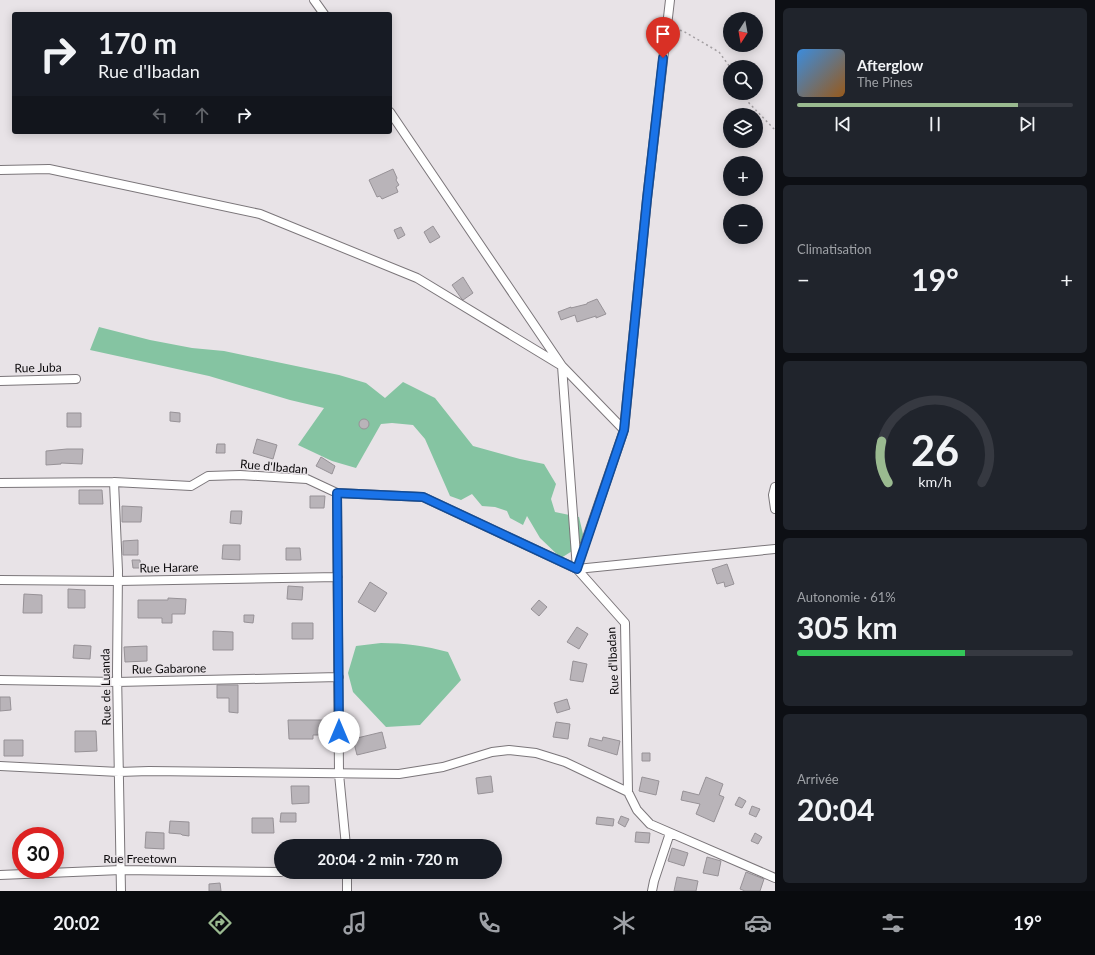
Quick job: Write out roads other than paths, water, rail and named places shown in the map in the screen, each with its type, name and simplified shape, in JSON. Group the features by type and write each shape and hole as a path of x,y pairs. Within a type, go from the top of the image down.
{"street":[{"path":"314,0 323,12"},
{"path":"577,569 624,430 647,199 670,0"},
{"path":"392,115 562,366 624,430"},
{"path":"0,170 49,169 260,214 417,278 562,366"},
{"path":"562,366 577,569"},
{"name":"Rue Juba","path":"0,381 76,379"},
{"name":"Rue d'Ibadan","path":"0,483 114,482 191,486 208,476 240,475 307,479 337,493 423,497 577,569 625,624 628,792"},
{"name":"Rue de Luanda","path":"114,482 118,581 117,682 121,891"},
{"path":"775,487 773,495 775,509"},
{"path":"337,493 339,774 345,839"},
{"path":"577,569 775,549"},
{"name":"Rue Harare","path":"0,580 118,581 338,577"},
{"name":"Rue Gabarone","path":"0,680 117,682 339,677"},
{"path":"0,766 119,772 149,771 399,774 443,767 492,752 509,750 536,753 565,762 628,792 637,810 650,824 775,878"},
{"path":"652,891 670,833"},
{"name":"Rue Freetown","path":"0,875 120,870 274,872"},
{"path":"347,891 348,879"}]}
